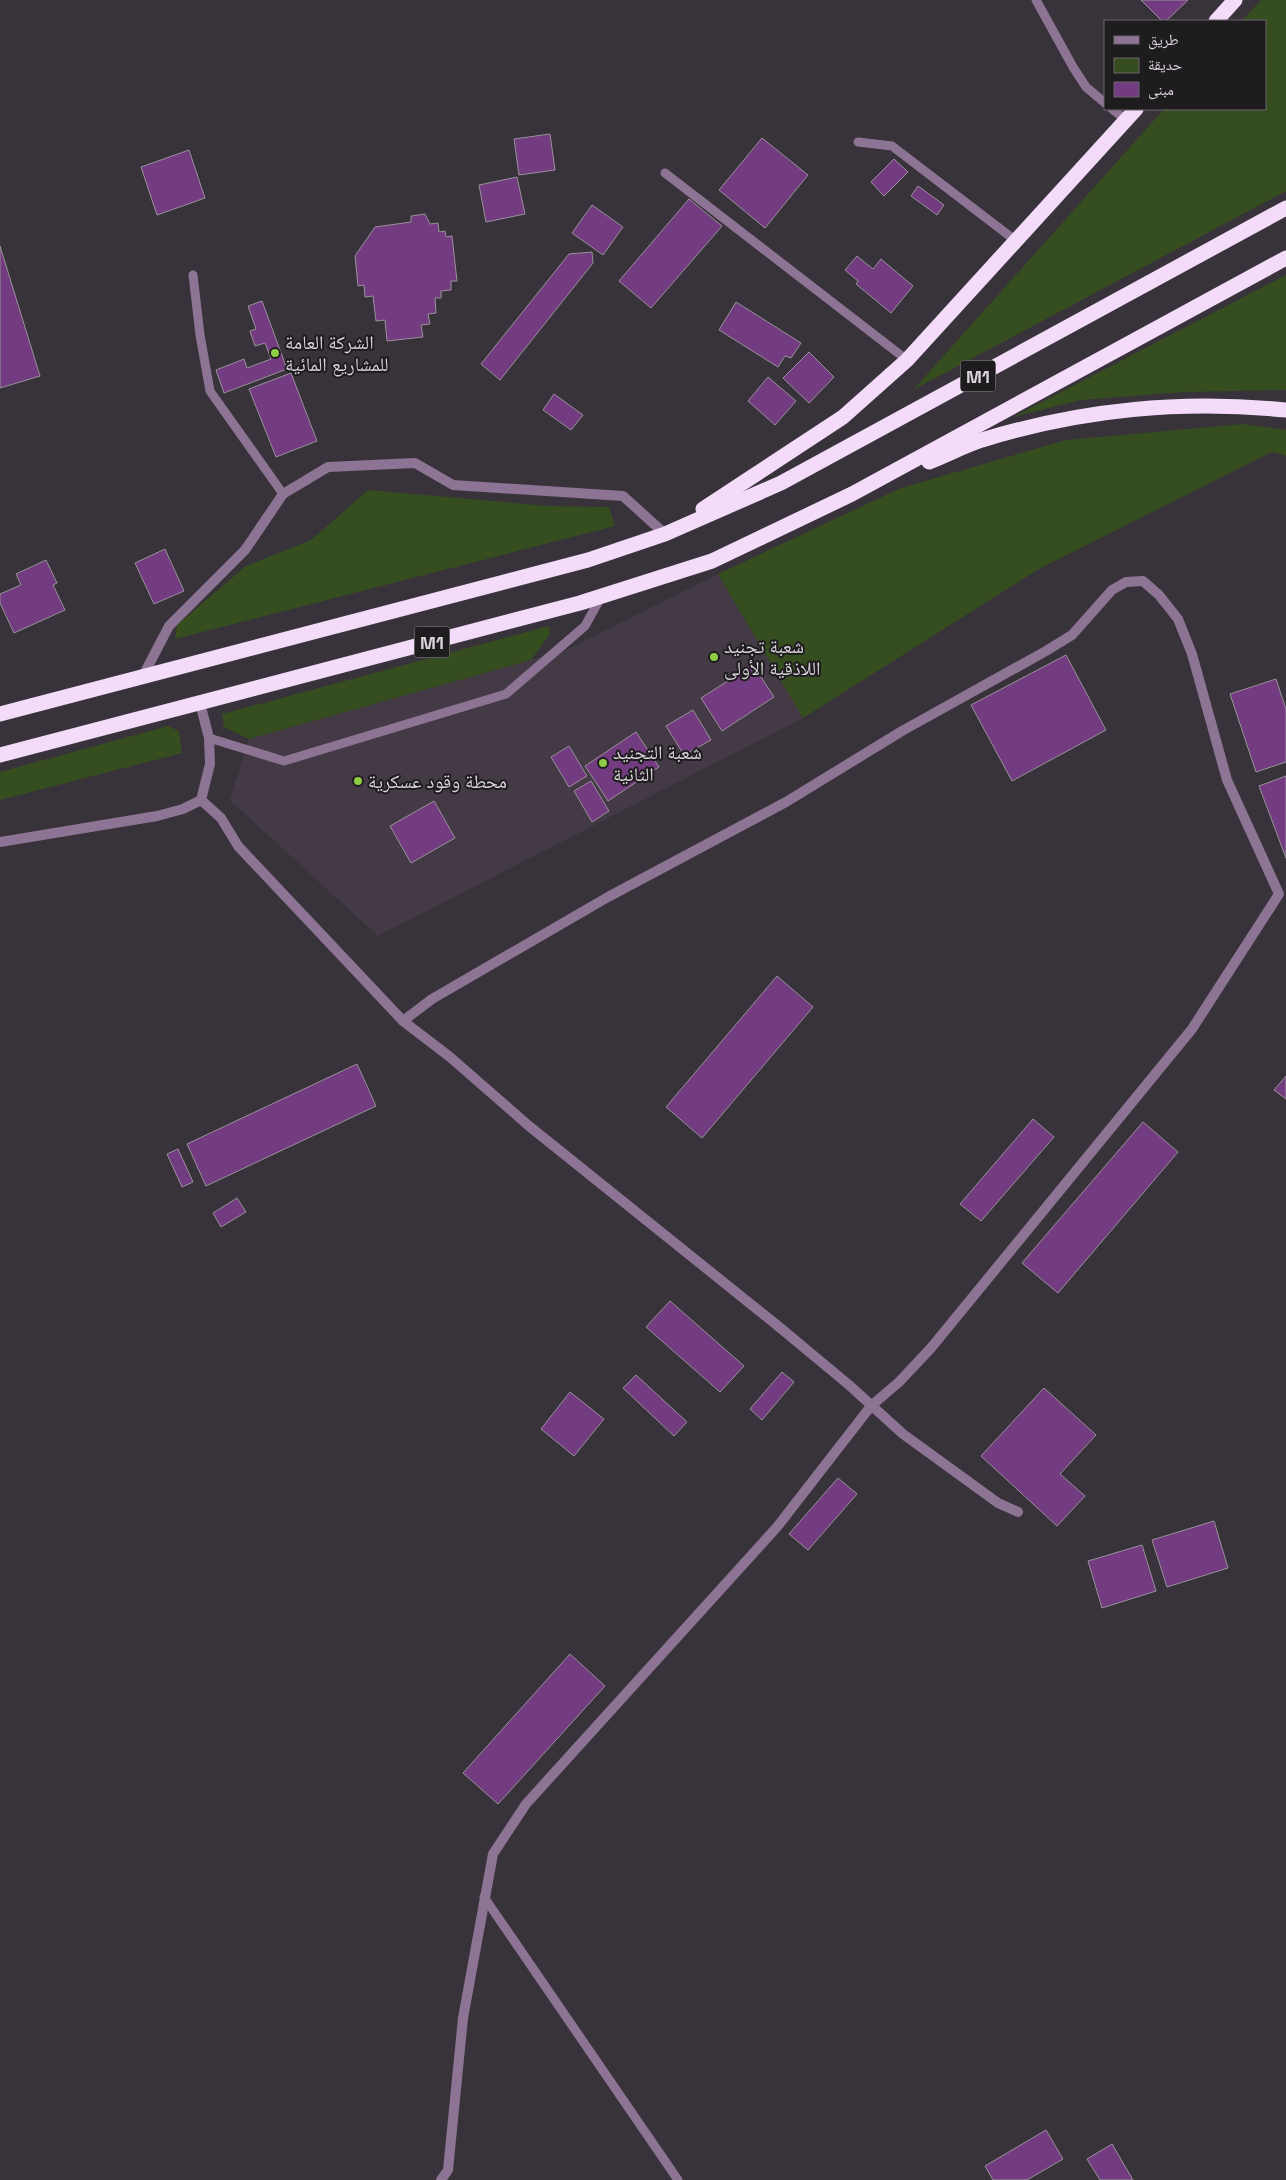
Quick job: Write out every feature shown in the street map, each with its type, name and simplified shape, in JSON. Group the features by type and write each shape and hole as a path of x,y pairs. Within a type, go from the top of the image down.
{"highway":[{"path":"1217,20 1235,0"},
{"path":"665,534 843,417 907,360 1135,110"},
{"name":"M1","path":"0,714 588,560 665,534 781,483 1286,208"},
{"name":"M1","path":"0,755 601,596 712,561 852,494 1286,258"},
{"path":"852,494 981,441 1064,420 1165,405 1230,405 1286,410"}],"street":[{"path":"143,676 169,626 245,550 283,494 328,467 415,463 453,485 623,496 665,534"},
{"path":"403,1020 432,999 608,897 786,802 902,731 1046,651 1072,635 1112,590 1126,582 1143,581 1159,595 1178,619 1192,654 1227,780 1279,894 1192,1029 931,1348 899,1382 871,1406 777,1527 526,1804 493,1854 463,2018 448,2170 441,2180"},
{"path":"0,842 157,816 183,809 201,800 210,764 209,738 200,703"},
{"path":"201,800 220,818 238,846 403,1020 450,1057 529,1126 778,1326 903,1434 998,1503 1018,1512"}],"lane":[{"path":"1036,0 1072,68 1086,87 1104,102"},
{"path":"1113,110 1126,120"},
{"path":"858,142 892,146 1016,241"},
{"path":"665,173 907,360"},
{"path":"193,275 200,335 210,391 283,494"},
{"path":"209,738 284,761 506,694 585,626 601,596"},
{"path":"484,1897 678,2180"}],"shaded area":[{"path":"718,574 803,718 378,936 230,800 249,739 564,651"}],"green space":[{"path":"1261,0 1286,0 1286,191 913,390 1163,110 1266,110 1266,20 1243,20"},
{"path":"1286,275 1286,390 1184,392 1081,400 1013,417"},
{"path":"1242,424 1286,430 1286,456 1272,452 1039,569 803,718 718,574 901,488 1066,440"},
{"path":"368,490 549,506 609,507 615,526 175,639 177,625 246,566 311,540"},
{"path":"549,626 550,634 531,660 249,739 224,727 222,714"},
{"path":"168,726 179,731 182,753 0,800 0,772"}],"building":[{"path":"1141,0 1188,0 1167,20 1161,20"},
{"path":"550,134 555,170 519,175 514,139"},
{"path":"762,138 808,175 765,228 719,190"},
{"path":"189,150 205,198 157,215 141,167"},
{"path":"894,159 908,172 884,196 871,182"},
{"path":"517,177 525,214 486,222 479,185"},
{"path":"918,186 944,205 937,215 911,196"},
{"path":"689,199 722,226 651,308 619,281"},
{"path":"592,205 623,227 603,255 572,233"},
{"path":"425,214 430,224 438,223 439,232 445,231 446,237 452,236 457,281 451,281 451,290 441,291 441,298 435,298 436,313 428,314 430,324 421,325 423,337 387,341 385,320 376,321 373,296 365,297 364,285 358,286 355,256 375,227 411,222 411,216"},
{"path":"0,246 40,376 0,388"},
{"path":"592,252 593,263 500,380 481,364 569,254"},
{"path":"857,256 873,269 881,259 913,286 891,313 856,284 858,281 845,270"},
{"name":"الشركة العامة للمشاريع المائية","path":"262,301 287,369 224,393 216,370 244,359 247,368 271,359 265,343 255,346 250,331 256,329 248,306"},
{"path":"736,302 801,343 791,358 785,356 778,367 719,330"},
{"path":"809,352 834,377 809,403 783,378"},
{"path":"291,373 317,441 276,457 249,389"},
{"path":"768,377 796,401 775,425 748,401"},
{"path":"554,394 583,415 571,430 543,410"},
{"path":"165,549 184,591 154,604 135,563"},
{"path":"46,560 57,583 53,585 65,610 14,633 0,603 0,594 21,585 16,574"},
{"path":"1066,655 1106,730 1012,781 971,705"},
{"path":"753,665 774,697 722,731 701,698"},
{"path":"1276,679 1286,709 1286,762 1256,772 1230,694"},
{"path":"693,710 711,740 684,755 666,726"},
{"name":"شعبة التجنيد الثانية","path":"636,732 659,767 608,801 585,766"},
{"path":"569,746 587,776 569,787 551,757"},
{"path":"1286,776 1286,858 1259,786"},
{"path":"591,781 609,811 592,822 574,791"},
{"path":"434,801 455,838 411,863 390,826"},
{"path":"777,976 813,1007 702,1138 666,1107"},
{"path":"357,1064 376,1106 206,1186 187,1144"},
{"path":"1286,1076 1286,1099 1274,1090"},
{"path":"1033,1119 1054,1137 981,1221 960,1204"},
{"path":"1143,1122 1178,1152 1058,1293 1022,1263"},
{"path":"178,1149 193,1182 182,1187 167,1154"},
{"path":"237,1198 246,1212 221,1227 213,1213"},
{"path":"670,1301 744,1366 720,1392 646,1327"},
{"path":"782,1372 794,1382 762,1420 750,1409"},
{"path":"636,1375 687,1422 674,1436 623,1388"},
{"path":"1044,1388 1096,1435 1060,1474 1085,1496 1057,1526 981,1456"},
{"path":"570,1392 604,1419 574,1456 541,1429"},
{"path":"838,1478 857,1494 808,1550 789,1534"},
{"path":"1214,1521 1228,1568 1167,1587 1152,1540"},
{"path":"1142,1545 1156,1591 1102,1608 1088,1561"},
{"path":"570,1654 605,1686 498,1804 463,1773"},
{"path":"1046,2130 1063,2159 1027,2180 993,2180 985,2166"},
{"path":"1112,2144 1133,2180 1100,2180 1087,2159"}],"place":[{"name":"الشركة العامة للمشاريع المائية","path":"275,353"},
{"name":"شعبة تجنيد اللاذقية الأولى","path":"714,657"},
{"name":"شعبة التجنيد الثانية","path":"603,763"},
{"name":"محطة وقود عسكرية","path":"358,781"}]}
